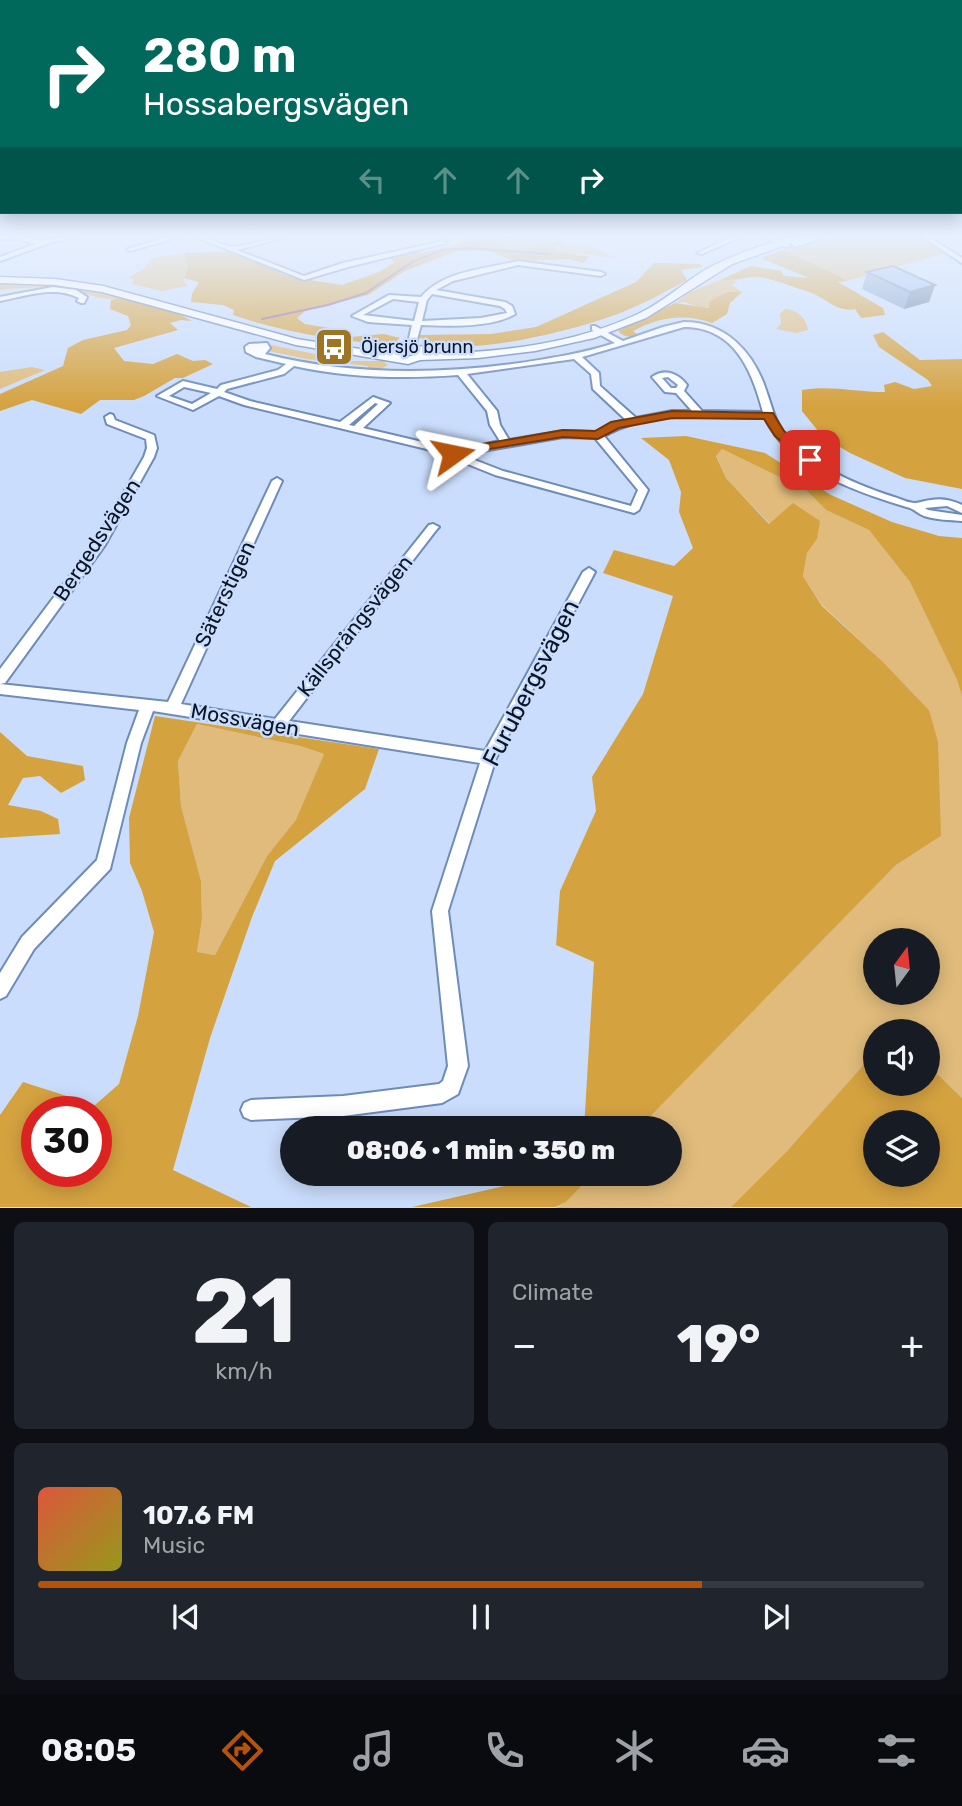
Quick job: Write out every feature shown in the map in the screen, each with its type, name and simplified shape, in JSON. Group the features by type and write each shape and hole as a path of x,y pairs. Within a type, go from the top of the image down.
{"street":[{"path":"0,299 28,293"},
{"path":"76,293 83,297 81,301"},
{"path":"120,293 315,345 401,356 418,351 512,350 598,330 642,316 678,293"},
{"path":"418,351 417,323 427,293"},
{"path":"423,300 392,297 356,316 417,323 471,321 511,314 509,308 502,304 442,293"},
{"path":"258,355 293,363 404,374 460,373 515,368 576,356 622,344 675,325 699,325 719,332 732,341 751,365 768,415 779,433 792,446 828,471 867,491 918,507 925,513 962,518"},
{"path":"598,330 622,344"},
{"path":"401,356 404,374"},
{"path":"576,356 595,373 596,387 633,421"},
{"path":"293,363 281,372 224,387 218,393 193,407 162,396 183,384 218,393 343,425 408,443 450,450 472,450 563,433 598,435 616,425 672,414 768,415"},
{"path":"460,373 487,404 506,443"},
{"path":"679,391 699,414"},
{"path":"343,425 373,400 385,403 356,429"},
{"name":"Bergedsvägen","path":"0,679 101,542 149,457 151,437 110,422 110,417"},
{"path":"598,435 643,490 628,522"},
{"path":"450,450 453,454 490,470 634,510"},
{"name":"Säterstigen","path":"172,708 277,481"},
{"path":"918,507 928,503 949,504 957,505 962,510"},
{"name":"Källsprångsvägen","path":"277,726 433,527"},
{"name":"Furubergsvägen","path":"251,1110 344,1106 442,1093 452,1087 458,1066 440,911 489,758 589,572"},
{"name":"Mossvägen","path":"0,689 172,708 489,758"},
{"path":"0,990 28,943 104,864 134,743 148,705"}],"shaded area":[{"path":"83,293 102,293 120,298 102,298"},
{"path":"371,293 305,311 297,318 305,324 335,329 350,337 384,334 400,338 391,345 292,331 233,315 234,310 223,305 191,302 192,294"},
{"path":"611,293 662,293 634,307 584,325 506,342 452,346 431,343 418,335 491,334 536,327"},
{"path":"689,293 725,293 704,309 684,302 675,303"},
{"path":"724,293 741,293 730,303 727,314 712,323 682,317 652,322 633,331 638,335 635,336 625,336 618,331 675,303 708,308 710,301"},
{"path":"858,293 883,308 885,315 861,318 855,309 842,309 815,294"},
{"path":"120,298 179,314 192,321 170,323 178,330 114,348 124,361 153,364 177,354 193,361 205,360 213,364 183,378 175,378 134,400 100,400 81,414 32,400 0,411 0,394 63,366 68,348 83,340 127,330 131,325 128,316 110,309 111,300"},
{"path":"785,309 801,315 808,330 797,333 776,329 781,324 780,314"},
{"path":"883,332 920,360 962,359 962,489 905,478 850,453 823,437 802,411 802,390 833,388 885,392 884,385 895,382 914,389 932,386 928,380 879,347 873,335"},
{"path":"272,345 347,361 383,361 388,365 379,370 368,369 368,366 307,359 268,351"},
{"path":"32,367 45,370 0,389 0,372"},
{"path":"686,436 765,453 831,495 892,522 939,536 962,538 962,696 910,582 869,530 826,510 806,490 722,449 716,456 726,478 769,524 793,503 820,521 817,539 807,553 803,576 822,606 883,662 929,710 938,742 941,836 896,865 651,1116 585,1116 594,962 556,945 560,891 596,811 592,777 643,694 673,596 603,573 614,550 674,566 693,548 679,512 681,492 669,460 641,438"},
{"path":"722,449 806,490 826,510 869,530 910,582 957,680 962,696 962,1098 940,1077 940,1019 863,1019 863,1066 787,1151 731,1207 556,1208 581,1186 682,1186 682,1116 651,1116 896,865 941,836 929,710 822,605 803,576 807,553 817,539 785,513 770,524 726,478 716,455"},
{"path":"155,716 379,749 365,789 275,861 252,917 210,1038 173,1170 251,1207 0,1207 0,1115 23,1082 67,1096 21,1096 21,1187 112,1187 112,1096 105,1096 119,1084 138,1016 154,932 142,891 130,863 129,818","holes":["197,724 300,746 324,754 296,820 267,856 215,955 197,952 202,919 201,881 181,806 178,761"]},
{"path":"197,724 300,746 324,754 296,821 267,856 215,955 197,952 202,919 201,881 181,806 178,761"},
{"path":"0,732 27,756 83,766 85,780 61,793 40,776 23,778 8,805 41,811 58,819 60,834 0,838"},
{"path":"863,1066 863,1096 940,1096 940,1077 962,1098 962,1207 731,1207 787,1151"},
{"path":"505,1186 581,1186 566,1202 556,1207 412,1207"}],"waterway":[{"path":"262,319 328,305 365,293"}],"place":[{"name":"Öjersjö brunn","path":"334,347"}],"route":[{"path":"453,454 450,450 472,450 563,433 598,435 616,425 672,414 768,415 779,433 810,460"}]}
